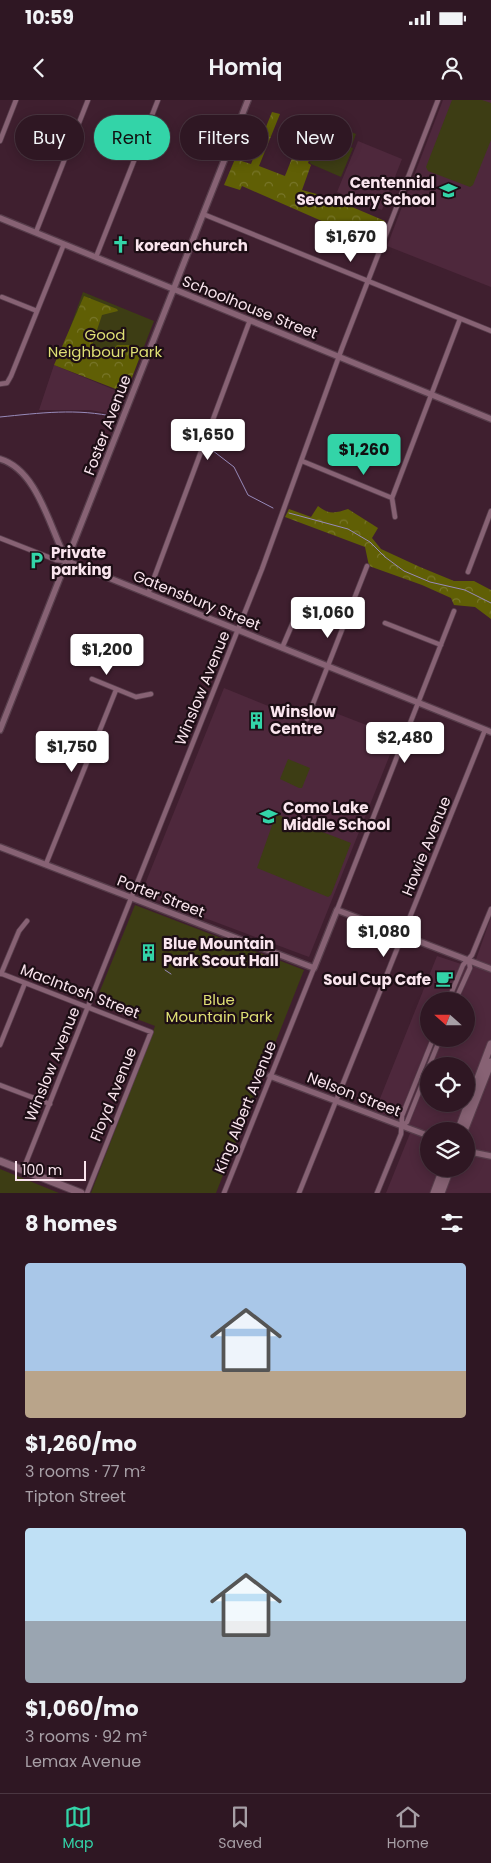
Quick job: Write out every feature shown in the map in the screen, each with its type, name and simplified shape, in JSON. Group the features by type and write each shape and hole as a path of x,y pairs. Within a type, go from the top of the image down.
{"main road":[{"path":"461,1122 491,1044"},
{"path":"468,1122 491,1062"},
{"path":"0,1161 80,1193"},
{"path":"434,1193 440,1177"},
{"path":"441,1193 447,1177"}],"street":[{"path":"0,141 16,100"},
{"path":"36,232 88,100"},
{"path":"96,257 158,100"},
{"name":"Foster Avenue","path":"0,730 248,100"},
{"name":"Winslow Avenue","path":"23,1170 238,630 368,281 438,100"},
{"path":"203,214 491,331"},
{"name":"Schoolhouse Street","path":"0,218 491,419"},
{"path":"0,384 7,382 12,376 64,244"},
{"path":"2,296 37,311"},
{"path":"395,517 392,498 460,319"},
{"path":"148,594 250,320"},
{"path":"0,459 16,466 27,477 68,561"},
{"path":"302,461 392,498"},
{"path":"468,572 491,511"},
{"path":"0,538 32,551 68,561"},
{"name":"Gatensbury Street","path":"68,561 488,731"},
{"path":"307,719 367,566"},
{"name":"King Albert Avenue","path":"224,1193 419,704 454,611"},
{"path":"282,648 297,613"},
{"path":"384,623 441,645"},
{"path":"92,679 136,697 151,694"},
{"path":"46,864 116,690"},
{"name":"Howie Avenue","path":"299,1193 488,731"},
{"name":"Porter Street","path":"0,847 314,968"},
{"path":"452,992 461,969 469,961 491,908"},
{"path":"337,910 491,969"},
{"path":"1,974 20,931 27,921"},
{"path":"459,992 470,968 469,961"},
{"name":"MacIntosh Street","path":"1,974 151,1032"},
{"path":"0,1044 25,983"},
{"name":"Floyd Avenue","path":"86,1193 151,1032"},
{"path":"377,1193 402,1126 402,1116 429,1048"},
{"name":"Nelson Street","path":"270,1076 420,1133"},
{"path":"0,1085 50,1104"},
{"path":"402,1126 407,1122 420,1090"},
{"path":"475,1153 491,1156"}],"shaded area":[{"name":"Centennial Secondary School","path":"443,100 491,100 491,287 387,246"},
{"path":"358,141 402,159 382,210 337,192 350,160 352,160"},
{"path":"54,365 127,395 118,415 90,410 39,410"},
{"name":"Como Lake Middle School","path":"224,688 308,722 315,705 397,737 309,957 141,894"},
{"path":"491,917 491,1193 386,1193 413,1126 375,1111 420,998 420,1048 475,1048 475,992 423,992 437,956 473,968"}],"green space":[{"path":"452,100 482,100 491,103 491,140 473,185 470,187 428,171 426,167"},
{"path":"272,112 280,114 268,144 268,122"},
{"path":"352,132 356,134 352,145"},
{"path":"235,160 251,164 253,160 261,160 259,166 285,176 291,160 309,160 308,163 311,165 302,190 331,198 385,221 379,238 344,223 340,229 242,186 240,190 224,185"},
{"path":"348,160 341,177 311,164 309,161"},
{"name":"Good Neighbour Park","path":"83,292 154,321 126,393 57,364"},
{"name":"Good Neighbour Park","path":"84,296 118,311 102,315 92,345 97,350 111,353 117,345 130,345 142,351 126,393 54,365"},
{"path":"318,506 326,511 333,512 348,509 378,528 372,538 381,549 454,581 474,581 491,590 491,619 475,607 454,605 451,598 422,585 369,566 365,547 285,517 289,509 311,517"},
{"path":"288,759 310,768 302,788 280,779"},
{"path":"276,814 351,843 331,895 328,897 257,868"},
{"name":"Blue Mountain Park","path":"135,905 304,970 216,1193 91,1193 155,1026 95,1003"},
{"path":"0,1169 59,1193 0,1193"}],"waterway":[{"path":"0,417 73,412 116,417"},
{"path":"208,447 234,467 248,495 273,508"},
{"path":"289,513 348,529 370,542 385,557 404,571 430,582 465,590 491,603"},
{"path":"165,970 171,974"}],"place":[{"name":"Centennial Secondary School","path":"449,191"},
{"name":"korean church","path":"121,245"},
{"name":"Private parking","path":"37,561"},
{"name":"Winslow Centre","path":"256,720"},
{"name":"Como Lake Middle School","path":"269,816"},
{"name":"Blue Mountain Park Scout Hall","path":"149,952"},
{"name":"Soul Cup Cafe","path":"445,979"}]}
